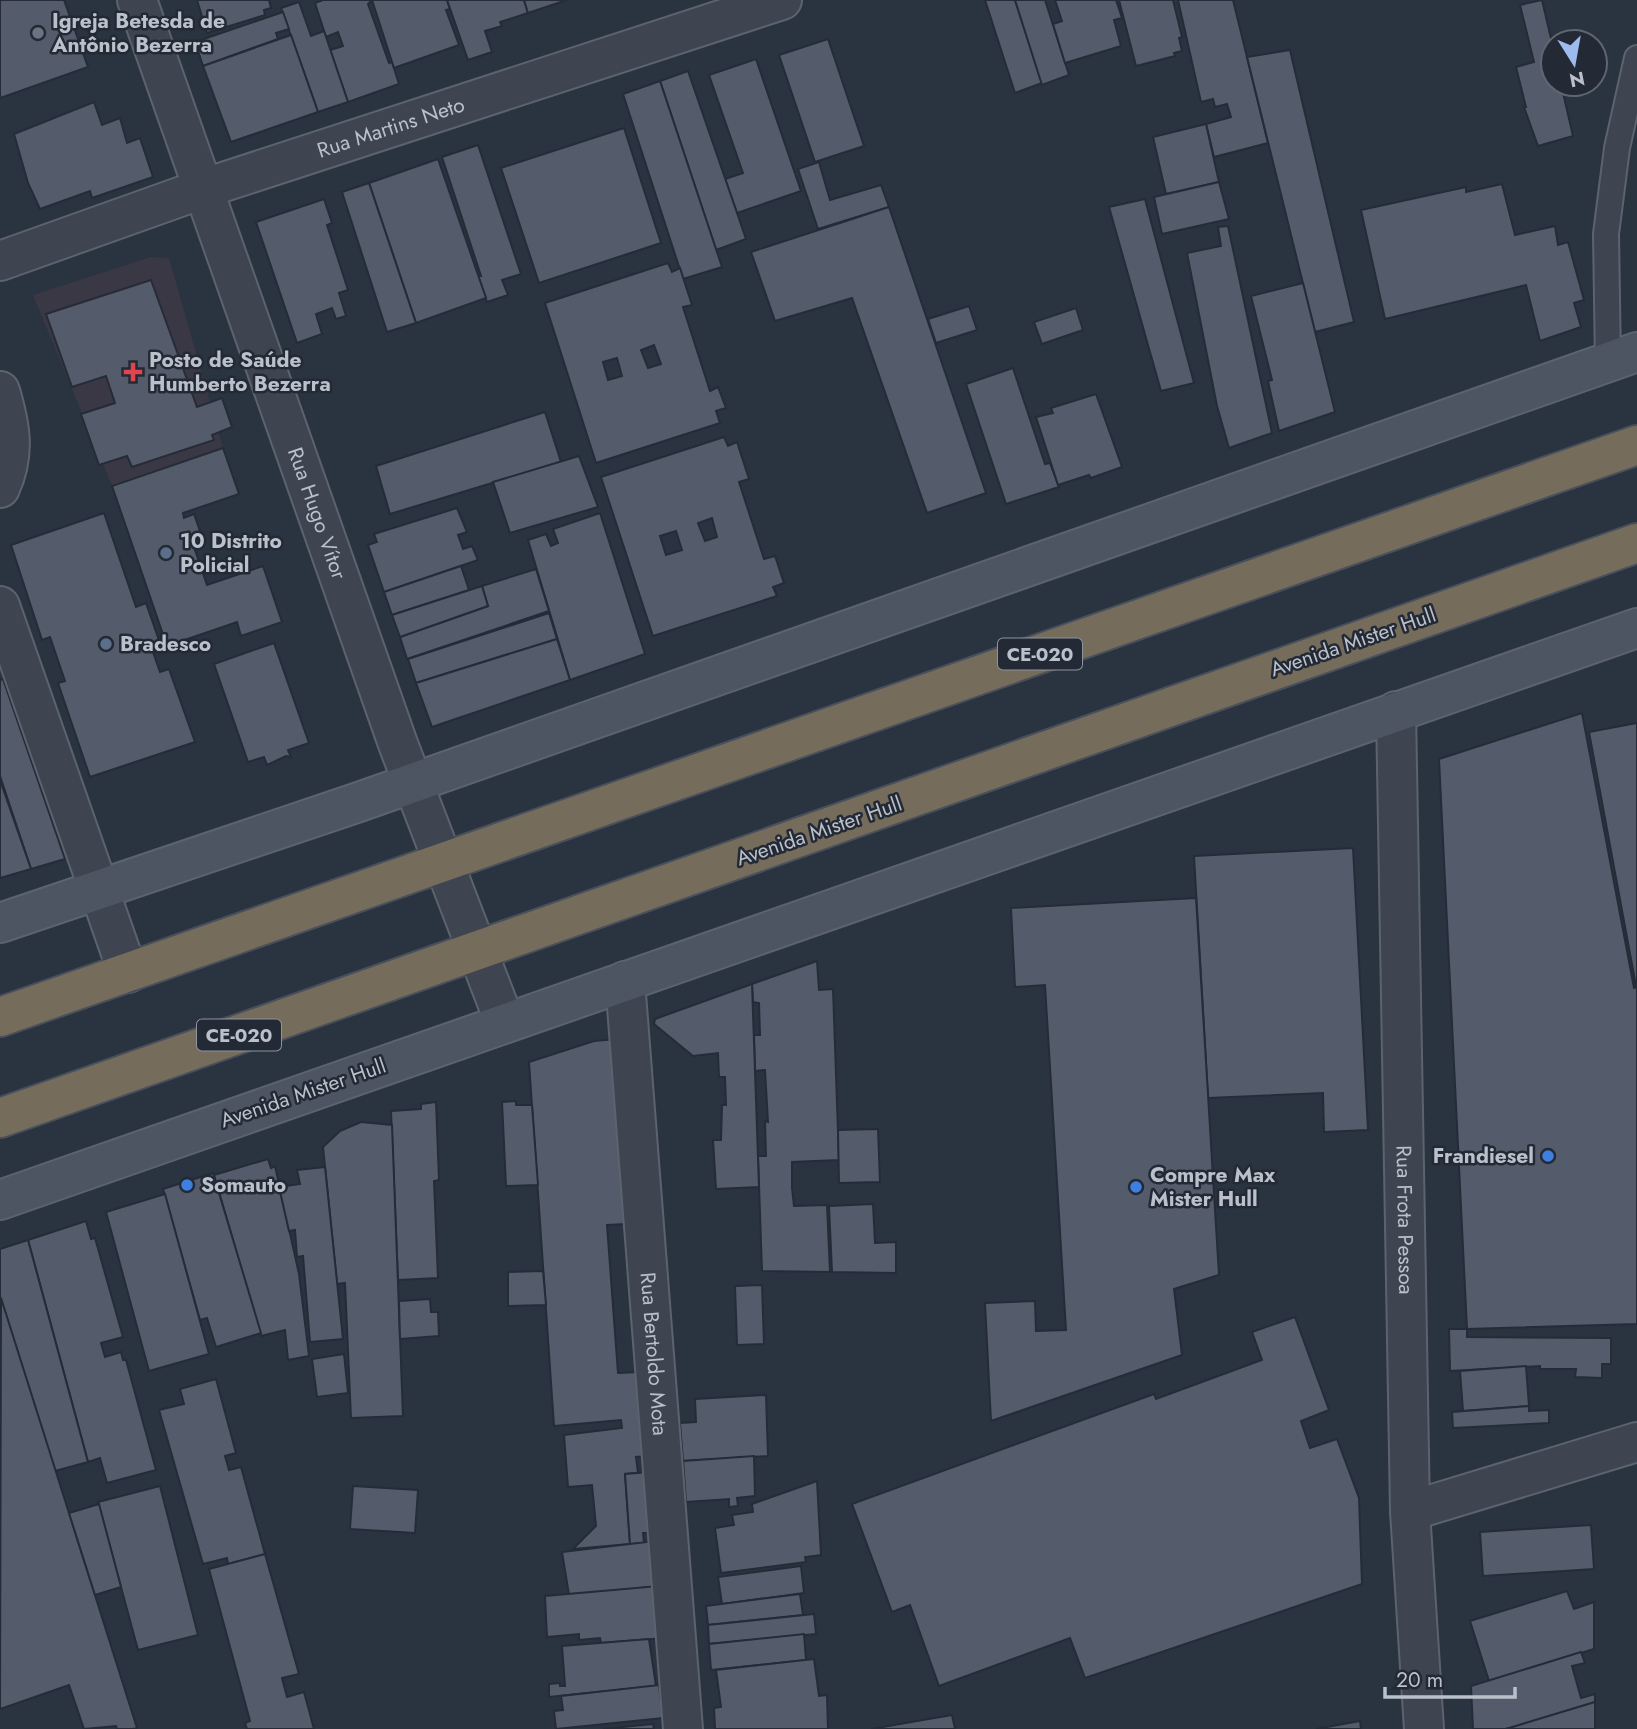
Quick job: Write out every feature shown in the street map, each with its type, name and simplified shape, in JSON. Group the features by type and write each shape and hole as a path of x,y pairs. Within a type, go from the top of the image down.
{"highway":[{"name":"CE-020","path":"0,1017 1637,445"},
{"name":"Avenida Mister Hull","path":"0,1118 1637,543"}],"main road":[{"path":"0,923 413,782 1622,358"},
{"name":"Avenida Mister Hull","path":"0,1199 1637,628"}],"street":[{"name":"Rua Hugo Vítor","path":"137,0 413,782 505,1023"},
{"name":"Rua Martins Neto","path":"0,261 202,189 782,0"},
{"path":"0,391 10,425 12,449 0,488"},
{"path":"0,606 128,973"},
{"name":"Rua Frota Pessoa","path":"1396,710 1410,1511 1424,1729"},
{"name":"Rua Bertoldo Mota","path":"625,981 683,1729"},
{"path":"1410,1511 1637,1442"}],"lane":[{"path":"1622,358 1606,234 1617,148 1637,58"}],"shaded area":[{"name":"Posto de Saúde Humberto Bezerra","path":"151,257 169,258 223,448 112,486 33,295"}],"building":[{"name":"Igreja Betesda de Antônio Bezerra","path":"0,0 64,0 88,67 0,98"},
{"path":"197,0 269,0 271,8 264,10 265,15 207,33"},
{"path":"323,0 372,0 368,4 399,84 348,102 330,50 343,46 338,32 326,37 315,3"},
{"path":"372,0 447,0 450,9 446,10 459,45 394,68"},
{"path":"447,0 524,0 528,13 500,22 502,26 485,31 492,52 468,60"},
{"path":"524,0 567,0 528,13"},
{"path":"985,0 1015,0 1042,83 1015,93"},
{"path":"1015,0 1045,0 1069,75 1042,85"},
{"path":"1055,0 1116,0 1122,18 1114,20 1121,46 1065,63 1053,24 1062,21"},
{"path":"1119,0 1173,0 1182,37 1179,38 1182,51 1174,53 1175,56 1136,66"},
{"path":"1178,0 1233,0 1268,143 1214,157 1206,124 1231,117 1227,104 1215,107 1213,99 1201,102"},
{"path":"1542,0 1549,28 1539,28 1539,98 1564,98 1573,136 1538,146 1524,107 1516,67 1534,62 1520,5"},
{"path":"299,2 311,36 324,31 348,102 318,112 281,8"},
{"path":"283,12 289,29 276,33 278,39 203,66 195,42"},
{"path":"291,35 318,112 231,142 203,66"},
{"path":"828,39 864,146 815,162 779,55"},
{"path":"1290,50 1354,322 1315,332 1247,57"},
{"path":"756,59 801,191 737,213 725,179 743,173 709,75"},
{"path":"688,71 746,239 716,250 660,81"},
{"path":"660,81 722,267 683,279 623,94"},
{"path":"94,102 102,125 120,118 127,143 140,138 153,177 92,198 90,191 40,209 28,183 14,134"},
{"path":"1206,124 1219,182 1166,194 1153,137"},
{"path":"624,128 661,243 539,283 501,168"},
{"path":"478,145 521,274 502,280 508,295 487,302 442,157"},
{"path":"438,159 486,298 416,323 369,183"},
{"path":"819,162 830,200 881,185 889,207 818,229 798,169"},
{"path":"1219,182 1229,219 1162,234 1154,197"},
{"path":"369,183 416,323 387,332 342,192"},
{"path":"1502,184 1515,235 1555,226 1558,245 1568,242 1584,300 1574,303 1581,327 1540,341 1526,285 1385,319 1361,210 1466,187 1466,192"},
{"path":"324,199 332,223 327,225 348,290 339,293 346,316 336,319 332,308 316,314 322,334 297,343 256,222"},
{"path":"1145,199 1194,383 1161,391 1109,207"},
{"path":"889,207 986,493 927,513 852,298 775,321 751,252"},
{"path":"1228,226 1272,433 1229,448 1217,406 1187,253 1221,246 1218,227"},
{"path":"668,263 672,272 680,268 692,305 683,307 710,391 718,387 726,408 716,411 720,423 596,463 545,303","holes":["654,345 661,364 648,368 641,350","617,358 622,376 608,380 603,362"]},
{"name":"Posto de Saúde Humberto Bezerra","path":"151,280 197,407 222,398 232,427 212,435 214,440 132,467 127,456 99,465 81,414 115,403 106,376 72,387 46,314"},
{"path":"1303,283 1335,412 1279,431 1268,381 1272,380 1251,296"},
{"path":"969,306 977,330 936,343 928,319"},
{"path":"1076,308 1083,330 1042,344 1034,322"},
{"path":"1013,368 1045,464 1050,463 1059,487 1006,504 966,384"},
{"path":"1096,394 1122,467 1091,478 1089,475 1058,485 1036,417 1053,413 1051,408"},
{"path":"545,412 561,462 390,514 376,466"},
{"path":"724,437 728,446 737,442 749,479 739,482 764,559 775,556 784,583 773,587 777,596 653,636 601,477","holes":["712,518 717,537 705,541 698,523","676,531 682,550 666,555 660,536"]},
{"name":"10 Distrito Policial","path":"223,448 239,494 183,513 184,518 194,514 202,537 192,541 207,585 263,566 282,622 241,636 237,622 167,646 112,486"},
{"path":"579,456 598,507 510,533 493,482"},
{"path":"457,508 467,532 458,535 463,549 472,546 478,560 384,592 368,545 377,542 374,534"},
{"name":"Bradesco","path":"104,513 136,607 146,603 162,649 153,652 160,672 169,669 195,742 90,777 58,683 65,681 50,637 42,640 11,545"},
{"path":"600,513 645,654 570,680 528,540 546,534 551,546 558,543 553,529"},
{"path":"461,566 469,590 392,615 384,592"},
{"path":"536,569 549,611 407,659 400,637 488,606 482,586"},
{"path":"482,586 488,606 400,637 392,615"},
{"path":"549,613 557,639 416,683 408,659"},
{"path":"557,639 570,680 432,727 416,683"},
{"path":"274,643 309,743 288,750 291,757 286,756 267,765 264,757 248,762 214,664"},
{"path":"3,679 65,859 31,869 0,776 0,680"},
{"name":"Frandiesel","path":"1582,713 1634,988 1637,987 1637,1324 1467,1329 1439,759"},
{"path":"1637,723 1637,986 1636,986 1589,732"},
{"path":"0,780 31,869 0,878"},
{"path":"1353,848 1368,1130 1324,1132 1323,1093 1208,1098 1194,856"},
{"name":"Compre Max Mister Hull","path":"1196,898 1219,1275 1174,1289 1182,1355 991,1421 985,1303 1035,1301 1036,1331 1066,1330 1045,985 1015,987 1011,908"},
{"path":"817,961 819,990 833,989 839,1160 792,1162 792,1188 794,1206 827,1205 830,1272 762,1271 758,1156 766,1156 765,1121 768,1122 765,1070 755,1071 754,1035 760,1035 759,1003 753,1002 752,984"},
{"path":"752,984 759,1187 716,1189 713,1140 721,1140 722,1105 726,1105 725,1077 719,1077 718,1053 693,1056 654,1024 655,1019"},
{"path":"616,1039 627,1224 607,1225 618,1373 641,1372 648,1456 636,1457 638,1473 625,1474 630,1544 573,1549 596,1526 592,1485 568,1487 564,1435 622,1428 621,1420 554,1426 529,1062 594,1041"},
{"path":"516,1101 516,1105 532,1105 538,1185 506,1186 502,1102"},
{"path":"436,1102 439,1180 434,1181 438,1278 398,1280 391,1111 421,1109 421,1104"},
{"path":"361,1122 392,1125 403,1416 351,1418 345,1283 337,1284 323,1147 340,1131"},
{"path":"878,1129 880,1182 839,1183 838,1130"},
{"path":"268,1159 271,1168 275,1166 299,1274 309,1356 288,1360 285,1330 261,1336 214,1175"},
{"path":"325,1167 343,1339 310,1342 303,1256 297,1257 295,1230 289,1231 279,1187 300,1184 297,1170"},
{"path":"213,1173 261,1333 216,1347 207,1318 200,1320 163,1189"},
{"path":"165,1194 209,1354 149,1371 106,1212"},
{"path":"873,1204 875,1243 896,1242 896,1273 832,1272 829,1206"},
{"path":"86,1221 91,1239 95,1238 123,1337 101,1343 105,1357 121,1352 123,1360 126,1360 156,1470 107,1483 100,1458 88,1462 28,1240"},
{"path":"28,1240 88,1462 55,1471 0,1296 0,1249"},
{"path":"543,1271 546,1305 508,1306 508,1272"},
{"path":"762,1285 764,1344 737,1345 735,1286"},
{"path":"1,1298 137,1728 117,1729 116,1726 84,1729 69,1685 0,1709"},
{"path":"430,1299 431,1312 438,1312 439,1336 400,1339 399,1301"},
{"path":"1295,1317 1329,1410 1301,1421 1310,1448 1337,1439 1359,1498 1362,1584 1085,1678 1070,1638 939,1686 910,1605 892,1612 852,1504 1154,1394 1156,1399 1262,1360 1252,1332"},
{"path":"1449,1329 1467,1329 1467,1337 1611,1338 1611,1364 1602,1364 1602,1378 1575,1377 1576,1369 1540,1369 1540,1366 1450,1371"},
{"path":"344,1354 348,1393 317,1397 312,1359"},
{"path":"1526,1366 1529,1406 1463,1411 1460,1371"},
{"path":"216,1379 236,1453 225,1456 229,1470 241,1467 265,1554 228,1564 227,1558 203,1564 159,1410 184,1404 180,1389"},
{"path":"766,1395 768,1456 683,1461 680,1423 696,1422 695,1399"},
{"path":"1529,1406 1529,1411 1549,1410 1549,1423 1453,1428 1452,1412"},
{"path":"754,1456 755,1496 737,1498 738,1506 729,1507 729,1499 686,1502 683,1461"},
{"path":"649,1472 655,1533 643,1533 644,1543 630,1544 625,1474"},
{"path":"817,1481 821,1555 805,1557 806,1562 721,1573 715,1528 734,1525 732,1515 753,1512 752,1504"},
{"path":"160,1486 198,1635 138,1650 98,1502"},
{"path":"353,1486 418,1490 415,1533 350,1529"},
{"path":"99,1504 121,1587 95,1595 69,1513"},
{"path":"1591,1525 1594,1569 1483,1576 1480,1532"},
{"path":"655,1541 659,1586 569,1595 562,1552"},
{"path":"265,1554 299,1674 282,1678 287,1697 304,1692 314,1729 247,1729 245,1723 250,1721 209,1569"},
{"path":"801,1566 804,1593 722,1604 718,1577"},
{"path":"659,1586 664,1638 601,1643 600,1638 579,1640 579,1634 547,1637 545,1596"},
{"path":"1567,1591 1574,1609 1594,1602 1594,1649 1489,1681 1470,1621"},
{"path":"800,1594 803,1615 708,1625 706,1606"},
{"path":"814,1614 816,1634 709,1644 708,1625"},
{"path":"804,1634 806,1660 711,1670 709,1644"},
{"path":"649,1639 656,1686 549,1697 549,1684 560,1683 560,1686 565,1686 562,1646"},
{"path":"1581,1652 1585,1663 1572,1666 1581,1698 1595,1694 1595,1702 1506,1729 1473,1729 1471,1686"},
{"path":"814,1659 819,1696 827,1695 828,1729 715,1729 714,1708 721,1707 716,1670"},
{"path":"659,1685 663,1718 556,1729 554,1711 563,1710 561,1696"},
{"path":"1595,1702 1595,1729 1506,1729"},
{"path":"952,1715 955,1729 871,1729"},
{"path":"1360,1721 1361,1729 1316,1729"},
{"path":"653,1724 654,1729 603,1729"}],"place":[{"name":"Igreja Betesda de Antônio Bezerra","path":"38,33"},
{"name":"Posto de Saúde Humberto Bezerra","path":"133,372"},
{"name":"10 Distrito Policial","path":"166,553"},
{"name":"Bradesco","path":"106,644"},
{"name":"Frandiesel","path":"1548,1156"},
{"name":"Somauto","path":"187,1185"},
{"name":"Compre Max Mister Hull","path":"1136,1187"}]}
